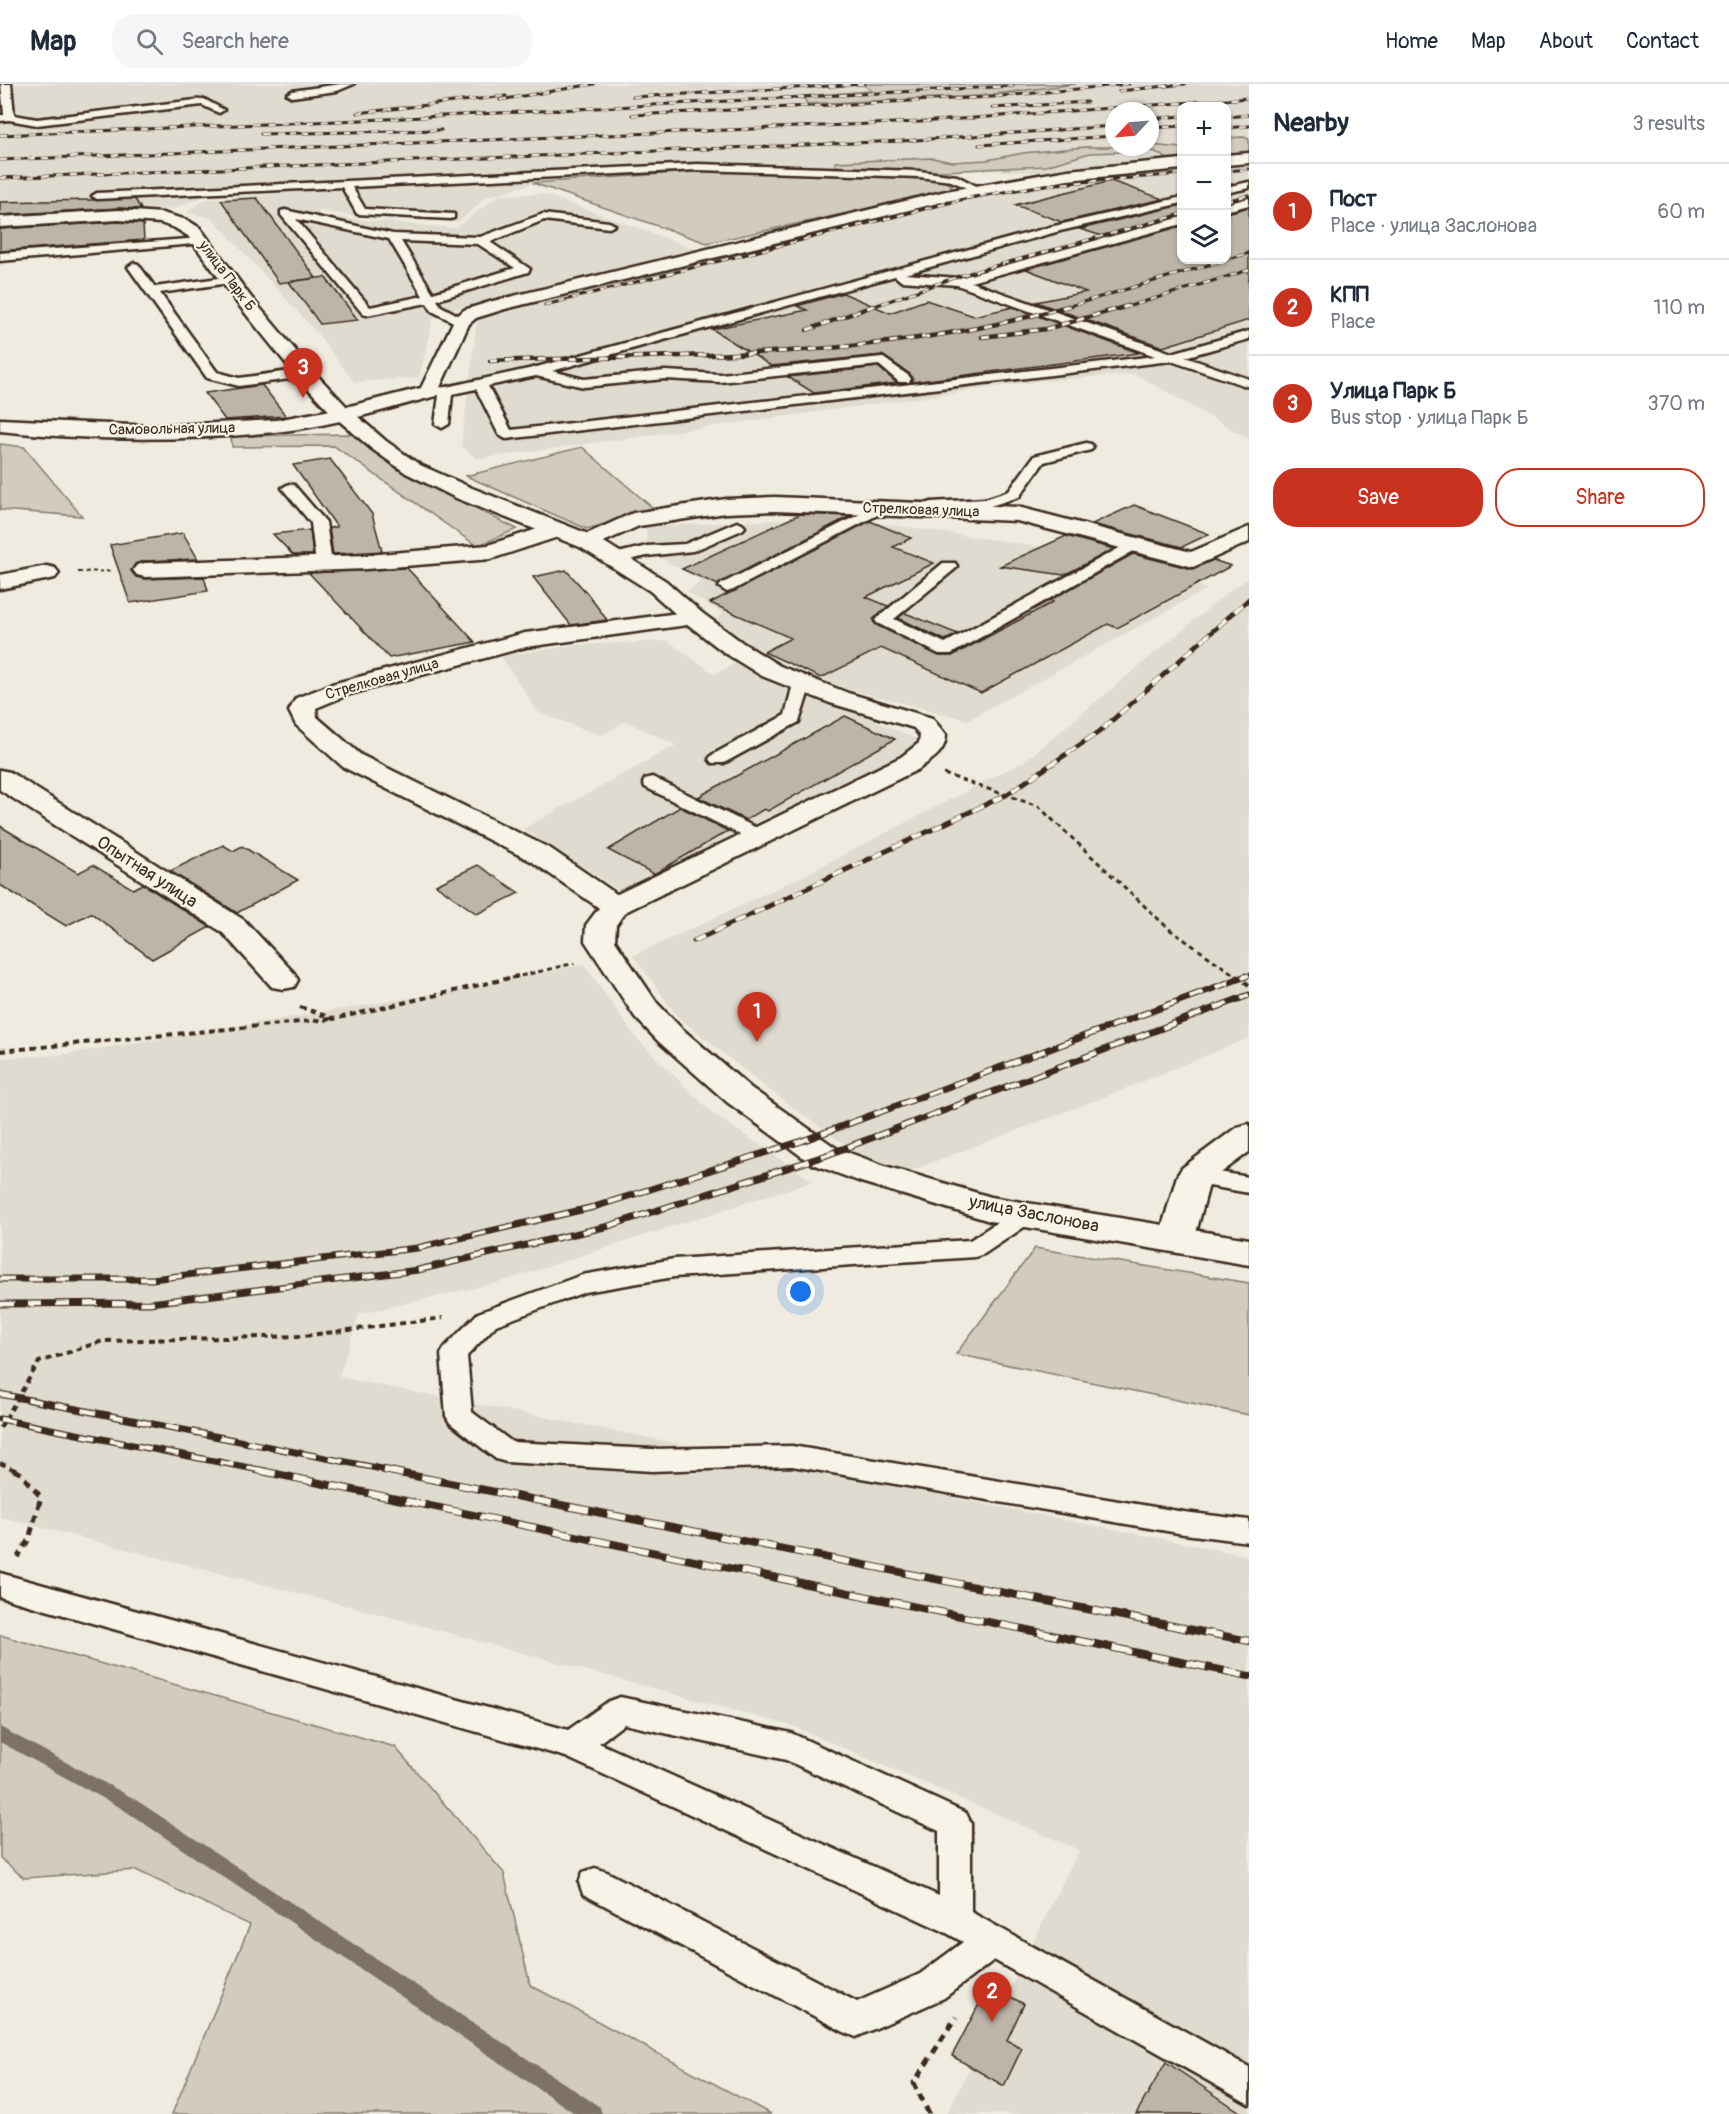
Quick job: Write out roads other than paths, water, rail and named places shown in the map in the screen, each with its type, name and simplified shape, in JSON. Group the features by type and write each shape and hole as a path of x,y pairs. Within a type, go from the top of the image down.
{"street":[{"path":"1231,160 1249,158"},
{"path":"437,391 461,322 470,314 499,305 934,198 1068,175 1177,164"},
{"name":"улица Парк Б","path":"0,222 68,217 143,216 162,218 181,224 194,232 304,373 343,414"},
{"name":"Самовольная улица","path":"0,424 27,428 152,432 276,426 343,414 437,391"},
{"path":"343,414 379,445 413,469 588,542 615,558 658,586 694,618 734,648 771,671 839,698 923,723 933,735 932,746 910,763 615,906"},
{"name":"Стрелковая улица","path":"588,542 633,520 686,511 775,504 1018,514 1193,560 1249,534"},
{"path":"145,570 324,564 491,552 556,530"},
{"path":"0,582 47,573"},
{"name":"Стрелковая улица","path":"615,906 541,855 352,761 305,720 302,711 305,703 341,689 525,640 694,618"},
{"name":"Опытная улица","path":"0,778 232,926 283,980"},
{"name":"улица Заслонова","path":"615,906 599,924 598,937 646,1010 670,1035 739,1095 824,1156 917,1188 990,1209 1249,1252"},
{"path":"1176,1240 1194,1176 1249,1135"}],"lane":[{"path":"6,84 5,117 37,122 204,102 219,111"},
{"path":"292,94 337,88 349,84"},
{"path":"97,196 698,167 919,174 952,178 979,190"},
{"path":"345,184 361,212 450,216"},
{"path":"1231,189 1249,185"},
{"path":"442,424 437,391 535,372 1058,228 1177,201"},
{"path":"1231,206 1249,201"},
{"path":"481,241 525,270 431,297 367,311 285,213 393,237 481,241 543,217 609,225"},
{"path":"959,282 1177,221"},
{"path":"393,237 436,308 461,322"},
{"path":"0,257 201,242"},
{"path":"134,267 212,375 239,382 304,373"},
{"path":"885,276 959,282 1077,322 1169,358 1249,383"},
{"path":"152,291 229,279"},
{"path":"480,383 506,435 1169,358 1249,335"},
{"path":"535,372 585,383 664,375 720,378 882,361 904,380"},
{"path":"720,378 746,406"},
{"path":"727,587 889,509 987,503 1014,494 1039,459 1086,447"},
{"path":"289,488 318,522 324,564"},
{"path":"615,558 647,551 688,548 737,527"},
{"path":"949,566 883,620 945,650 1134,544"},
{"path":"717,759 793,718 802,684"},
{"path":"652,783 758,836"},
{"path":"1194,1176 1249,1185"},
{"path":"1025,1215 975,1248 674,1268 582,1284 487,1319 460,1347 454,1354 459,1416 506,1452 652,1460 792,1456 1184,1523 1249,1531"},
{"path":"1,1585 572,1745 955,1920 1249,2086"},
{"path":"572,1745 620,1710 791,1747 955,1823 955,1920"},
{"path":"595,1883 856,2020 932,1986 993,1940"}],"waterway":[{"path":"0,1734 127,1803 593,2114"}],"railway":[{"path":"500,100 594,84"},
{"path":"633,97 865,84"},
{"path":"632,115 992,97 1129,84"},
{"path":"1119,91 1185,84"},
{"path":"0,135 385,119 1013,86"},
{"path":"357,113 506,96"},
{"path":"0,160 920,122 1249,98"},
{"path":"992,108 1087,102"},
{"path":"1231,117 1249,115"},
{"path":"1159,118 1177,116"},
{"path":"1159,127 1177,126"},
{"path":"1231,128 1249,126"},
{"path":"0,178 902,141 1105,127"},
{"path":"261,134 441,130"},
{"path":"979,145 1105,137"},
{"path":"1231,171 1249,169"},
{"path":"545,305 968,198 1044,185 1177,174"},
{"path":"1231,200 1249,195"},
{"path":"869,308 962,275 1177,215"},
{"path":"1063,308 1249,253"},
{"path":"1123,308 1249,270"},
{"path":"807,330 873,306"},
{"path":"490,361 782,352 854,346 927,337 998,324 1068,306"},
{"path":"982,337 1046,329 1128,306"},
{"path":"694,941 1006,795 1099,732 1249,599"},
{"path":"1242,978 1249,975"},
{"path":"0,1279 152,1279 417,1248 594,1207 802,1141 1246,976"},
{"path":"0,1304 150,1303 418,1270 609,1226 824,1156 1249,995"},
{"path":"0,1394 392,1471"},
{"path":"0,1419 265,1471"},
{"path":"257,1470 1249,1676"},
{"path":"384,1470 1249,1641"}],"place":[{"name":"Улица Парк Б","path":"303,398"},
{"name":"Пост","path":"757,1042"},
{"name":"КПП","path":"992,2022"}]}
